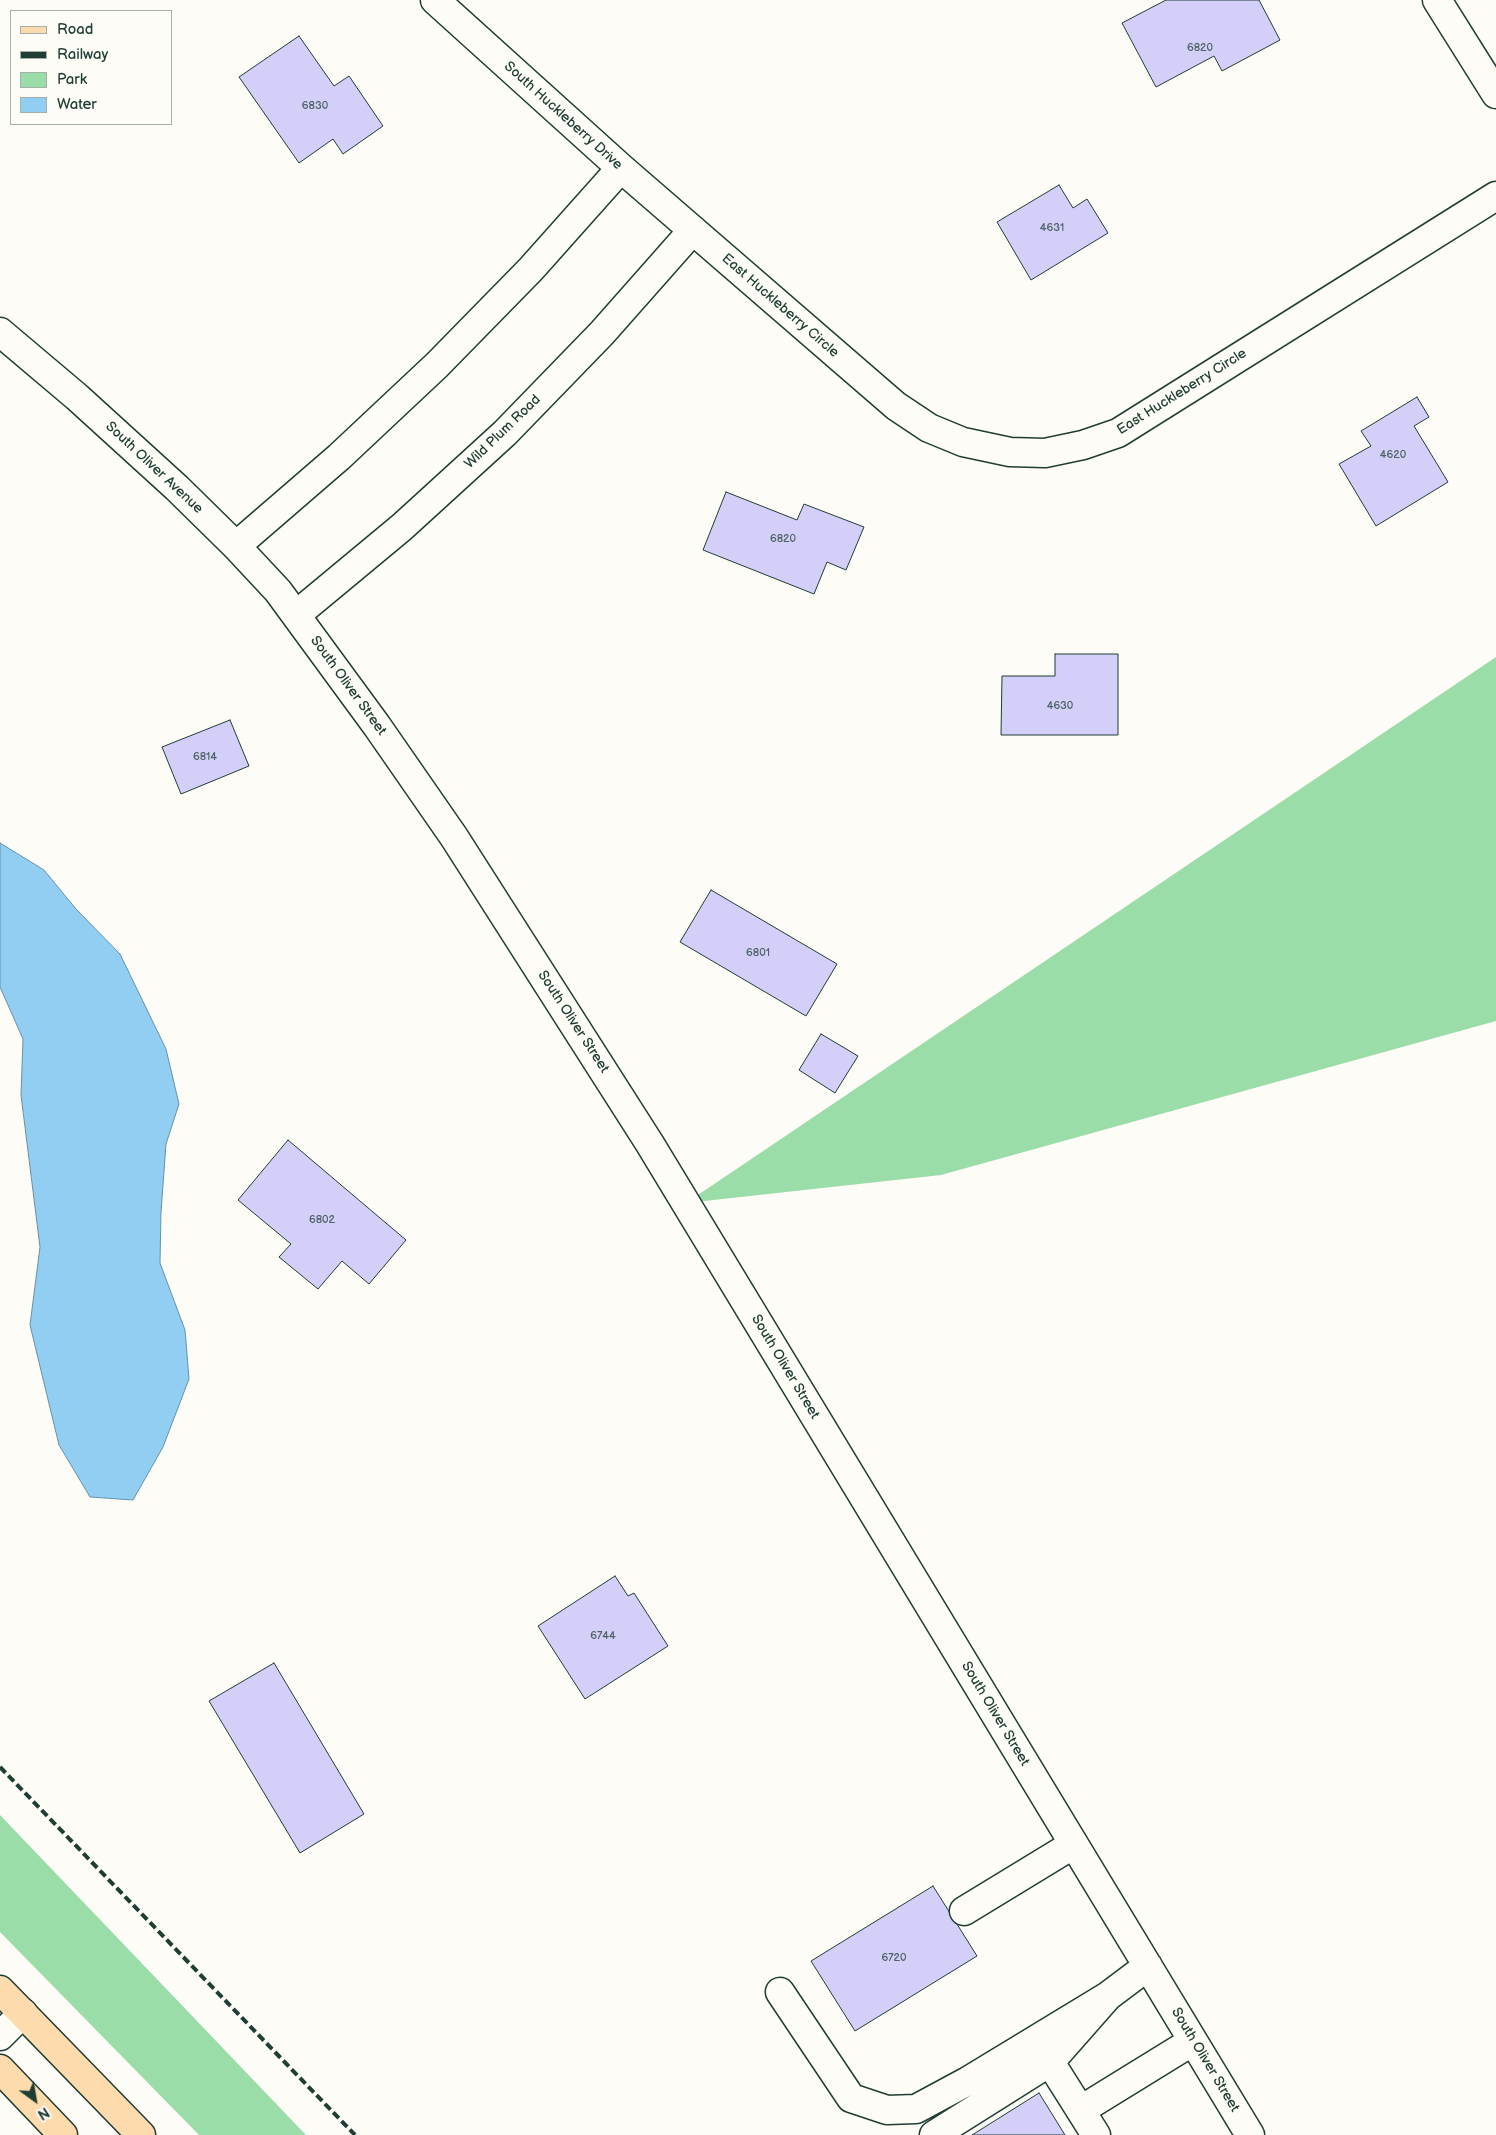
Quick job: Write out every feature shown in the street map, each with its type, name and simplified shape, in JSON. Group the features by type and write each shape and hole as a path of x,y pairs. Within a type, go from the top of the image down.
{"main road":[{"path":"0,1990 142,2135"},
{"path":"0,2070 63,2135"}],"street":[{"name":"South Huckleberry Drive","path":"435,0 621,168 693,230"},
{"path":"1437,0 1496,94"},
{"path":"236,546 339,457 437,365 531,268 621,168"},
{"name":"East Huckleberry Circle","path":"693,230 896,406 929,428 972,444 1010,452 1045,453 1083,445 1118,433 1496,196"},
{"name":"Wild Plum Road","path":"296,615 402,527 505,433 602,333 693,230"},
{"name":"South Oliver Avenue","path":"0,332 77,397 170,481 236,546 278,591 296,615"},
{"name":"South Oliver Street","path":"296,615 454,836 634,1118 1250,2135"},
{"path":"964,1911 1074,1844"},
{"path":"780,1992 851,2098 887,2110 916,2109 968,2082 1108,1996 1148,1966"},
{"path":"934,2135 1050,2062 1108,1996"},
{"path":"0,2036 23,2013"},
{"path":"1081,2110 1194,2041"},
{"path":"1050,2062 1096,2135"}],"green space":[{"path":"1496,657 1496,1021 941,1175 686,1203"},
{"path":"0,1815 306,2135 199,2135 0,1932"}],"water":[{"path":"0,843 44,870 76,909 120,954 166,1049 179,1104 166,1144 161,1212 160,1263 185,1330 189,1379 163,1447 133,1500 90,1497 59,1445 30,1325 40,1247 21,1095 23,1039 0,987"}],"building":[{"path":"1166,0 1259,0 1280,40 1222,71 1214,56 1156,87 1122,23"},
{"path":"299,36 334,86 349,76 383,126 343,154 333,139 299,163 239,77"},
{"path":"1059,185 1073,208 1087,199 1108,233 1031,280 997,222"},
{"path":"1417,397 1429,417 1414,426 1448,482 1376,526 1339,464 1371,446 1361,431"},
{"path":"726,492 797,520 804,504 864,527 846,570 827,562 814,594 703,550"},
{"path":"1055,654 1118,654 1118,735 1001,735 1002,676 1055,676"},
{"path":"230,720 249,766 181,794 162,747"},
{"path":"711,890 837,964 806,1016 680,942"},
{"path":"821,1034 858,1056 835,1093 799,1070"},
{"path":"288,1140 406,1240 369,1284 342,1261 318,1289 279,1257 291,1244 238,1200"},
{"path":"615,1576 628,1596 634,1593 668,1646 585,1699 538,1626"},
{"path":"274,1663 364,1814 300,1853 209,1701"},
{"path":"933,1886 977,1956 855,2031 811,1961"},
{"path":"1039,2093 1065,2135 972,2135"}],"railway":[{"path":"0,1767 355,2135"}]}
